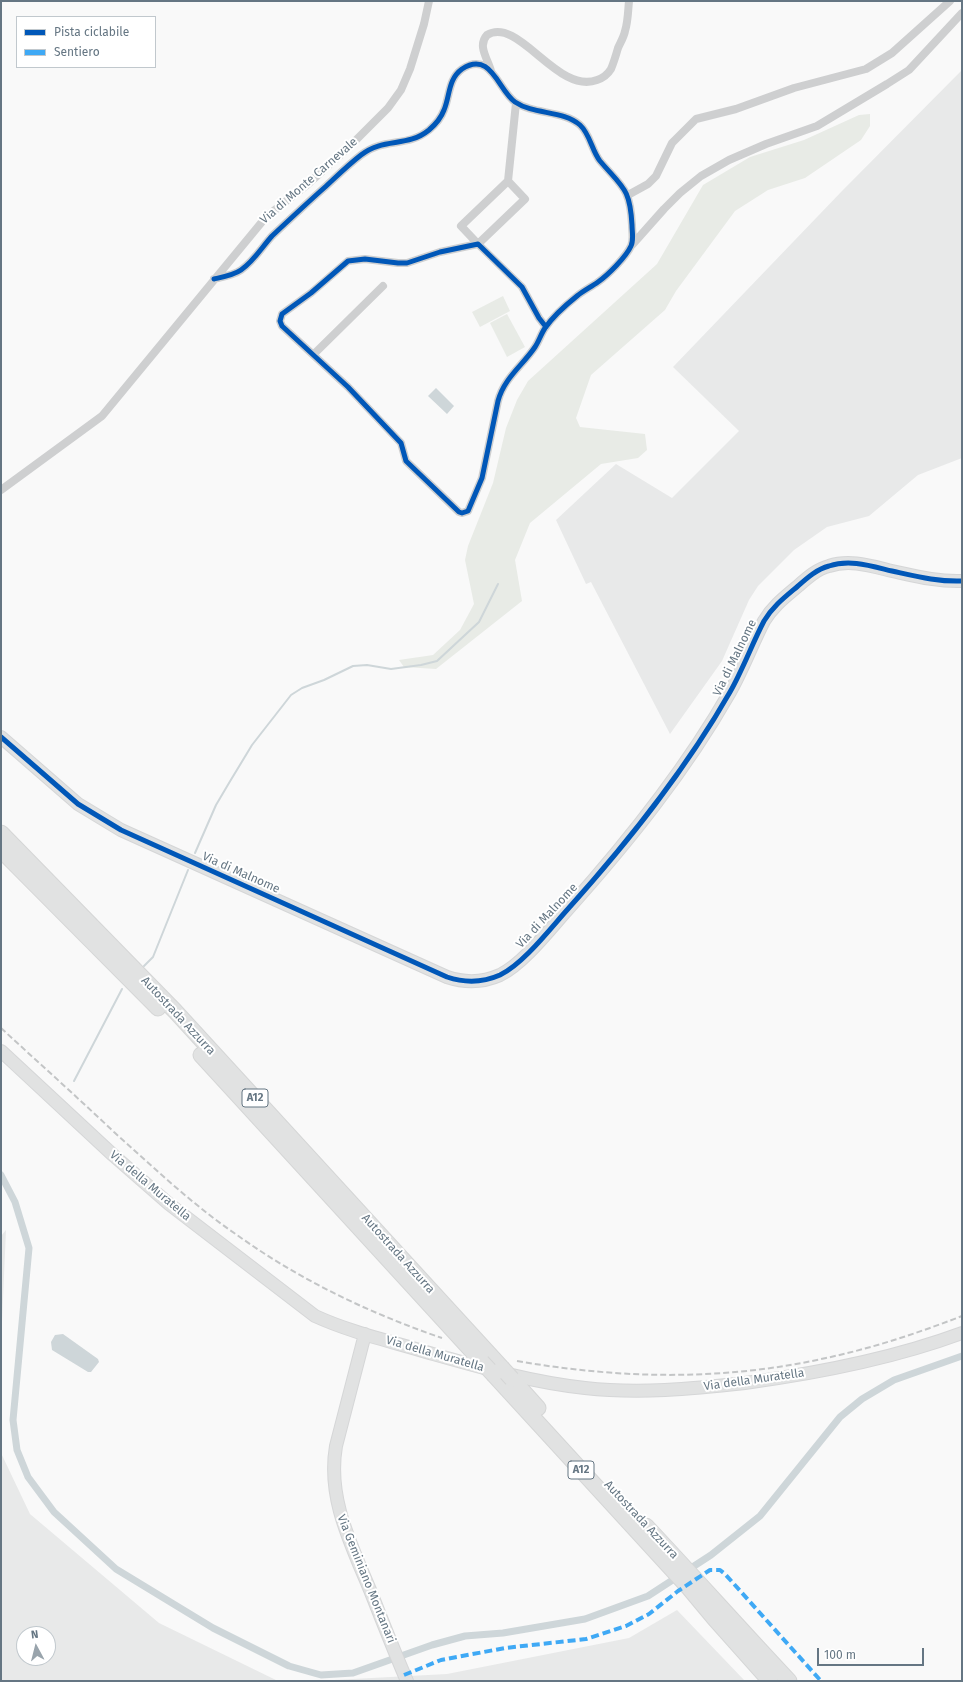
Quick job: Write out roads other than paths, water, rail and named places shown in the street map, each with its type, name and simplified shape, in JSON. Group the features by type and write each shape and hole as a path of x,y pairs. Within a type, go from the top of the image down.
{"highway":[{"name":"Autostrada Azzurra","path":"1,833 175,1011 498,1372 694,1585 724,1611 789,1681"},
{"name":"Autostrada Azzurra","path":"1,850 169,1020 482,1362 512,1379 629,1508 673,1562"},
{"name":"Autostrada Azzurra","path":"694,1585 714,1618 770,1681"}],"street":[{"name":"Via di Monte Carnevale","path":"1,490 102,416 270,213 317,176 348,148 391,104 400,90 410,69 423,30 429,1"},
{"path":"629,1 625,32 611,68 602,78 589,82 569,77 558,71 522,42 507,35 495,32 487,35 482,44 491,71 516,103 534,110 571,120 581,126 596,156 622,185 628,195 631,209 632,245"},
{"path":"628,195 648,184 656,176 672,143 696,119 736,109 794,88 869,68 892,53 950,1"},
{"path":"508,181 526,199 478,244 440,252 407,263 362,259 351,260 344,263 314,290 280,317 282,326 343,382 401,443 406,461 462,514 470,509 481,483 501,391 535,346 546,327 576,296 605,277 675,198 701,176 729,160 766,144 816,126 887,84 909,70 962,13"},
{"path":"214,279 235,273 244,268 267,241 294,215 354,161 370,149 379,145 415,139 429,130 441,116 453,80 463,68 479,65 491,71"},
{"path":"516,103 508,181 461,226 522,287 540,321 546,327"},
{"path":"314,354 383,286"},
{"name":"Via di Malnome","path":"1,737 78,804 117,828 447,977 465,981 483,980 503,973 535,946 628,839 685,764 736,683 764,621 781,600 818,570 827,566 842,563 862,564 922,578 962,581"},
{"name":"Via della Muratella","path":"1,1051 112,1155 169,1204 315,1316 333,1324 365,1334 499,1373 529,1380 588,1389 642,1391 723,1385 774,1379 835,1368 907,1352 962,1333"},
{"name":"Via Geminiano Montanari","path":"365,1334 333,1460 334,1490 343,1525 407,1681"}],"waterway":[{"path":"195,853 216,805 252,745 291,695 302,688 324,680 353,666 367,665 391,669 437,661 479,622 498,584"},
{"path":"144,966 153,957 188,870"},
{"path":"74,1081 122,989"},
{"path":"1,1175 15,1202 29,1248 13,1420 17,1450 28,1477 54,1512 116,1569 213,1628 289,1666 321,1675 353,1673 432,1645 465,1636 503,1633 585,1619 648,1596 711,1555 760,1516 840,1417 862,1399 894,1380 962,1356"}],"railway":[{"path":"1,1028 174,1186 237,1235 285,1267 310,1281 388,1318 442,1338"},
{"path":"517,1361 556,1367 633,1374 711,1374 749,1371 826,1358 861,1350 962,1316"}]}
